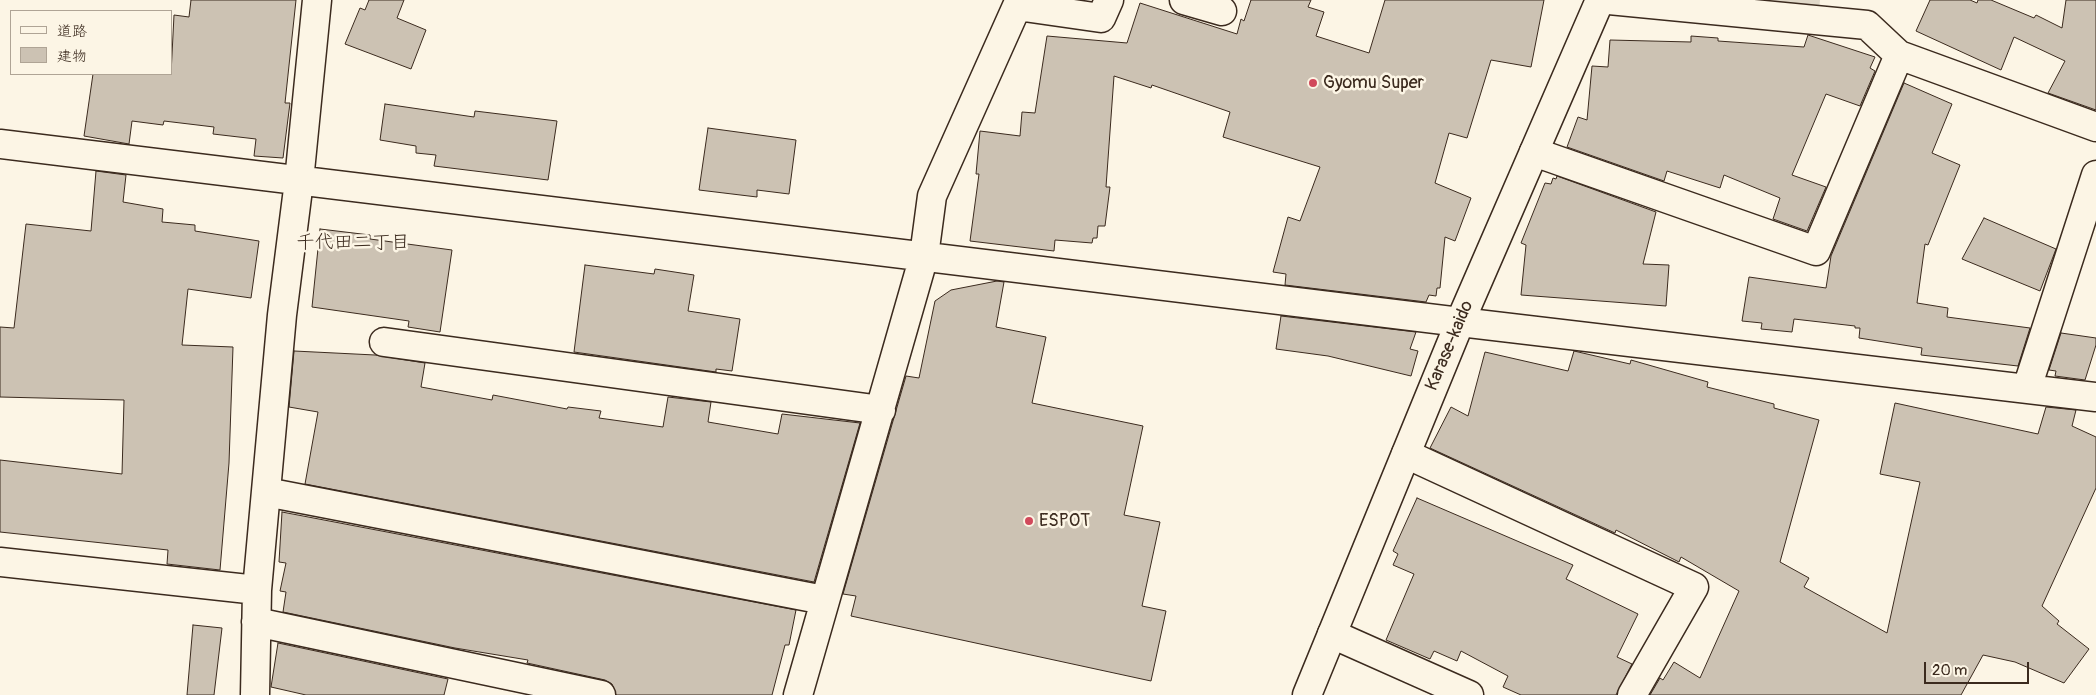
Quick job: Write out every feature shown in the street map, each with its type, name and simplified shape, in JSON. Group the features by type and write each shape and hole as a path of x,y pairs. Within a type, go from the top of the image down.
{"street":[{"path":"255,695 257,590 282,315 299,181 317,0"},
{"path":"798,695 924,256 932,196 1017,6 1102,18 1109,0"},
{"path":"1184,0 1222,11"},
{"name":"Karase-kaido","path":"1307,695 1460,322 1600,0"},
{"path":"1609,0 1867,25 1899,54 2096,128"},
{"path":"1534,152 1816,251 1899,54"},
{"path":"0,144 1460,322 2096,397"},
{"path":"2027,388 2096,175"},
{"path":"384,342 880,410"},
{"path":"1406,454 1694,587 1632,695"},
{"path":"266,492 824,600"},
{"path":"0,562 257,590"},
{"path":"256,622 601,695"},
{"path":"1332,634 1469,695"}],"shaded area":[{"path":"1723,0 1820,0 1819,11"}],"building":[{"path":"191,0 296,0 285,103 290,103 283,158 254,156 256,139 213,134 214,127 164,121 163,125 132,121 129,144 84,136 93,75 172,75 174,15 189,17"},
{"path":"369,0 404,0 397,18 426,30 411,69 345,44 360,8 365,10"},
{"path":"1251,0 1311,0 1308,7 1324,12 1316,36 1369,53 1385,0 1544,0 1531,67 1491,60 1467,138 1449,133 1435,183 1471,198 1455,241 1445,237 1440,288 1437,288 1436,296 1429,295 1426,302 1285,285 1286,274 1273,272 1288,217 1300,221 1320,167 1223,137 1230,112 1152,85 1151,88 1114,76 1106,187 1110,187 1105,226 1098,226 1097,238 1093,238 1092,243 1055,240 1054,251 970,241 979,174 976,174 980,131 1020,136 1022,112 1035,113 1047,36 1127,43 1140,3 1237,34 1241,19 1244,21"},
{"path":"1930,0 1970,0 1977,3 1978,0 1991,0 2034,18 2036,15 2062,28 2066,0 2096,0 2096,110 2048,93 2065,61 2014,37 2001,70 1916,31"},
{"path":"1808,35 1875,57 1870,68 1875,71 1860,106 1826,94 1792,175 1826,187 1807,231 1773,219 1780,198 1724,175 1720,188 1667,171 1664,181 1567,147 1578,117 1587,120 1592,66 1608,67 1610,40 1691,42 1691,36 1718,38 1718,41 1804,47"},
{"path":"1904,83 1952,104 1932,153 1960,165 1928,245 1925,244 1917,303 1948,308 1947,317 2030,328 2018,366 1921,355 1922,348 1859,338 1860,328 1855,328 1855,326 1794,319 1792,332 1761,329 1762,323 1742,321 1749,277 1826,288 1831,256"},
{"path":"385,104 474,117 475,111 557,121 548,180 434,166 436,155 416,153 416,146 380,140"},
{"path":"708,128 796,140 789,194 757,190 757,197 699,190"},
{"path":"96,171 126,175 123,202 163,209 162,222 195,225 195,231 259,241 251,298 188,289 182,345 233,347 229,463 220,570 167,564 168,550 0,532 0,460 122,474 124,400 0,397 0,327 14,328 26,224 91,231"},
{"path":"1557,176 1656,212 1643,264 1669,265 1666,306 1521,295 1526,245 1521,243 1545,183 1551,184 1553,178 1556,179"},
{"path":"1984,218 2056,249 2040,291 1962,259"},
{"path":"320,229 370,235 370,239 452,250 440,332 408,327 409,321 312,307"},
{"path":"585,265 654,274 655,269 694,275 688,311 740,319 732,371 716,369 716,372 574,352"},
{"path":"997,281 1004,282 996,327 1046,337 1032,403 1143,426 1124,515 1160,522 1142,606 1166,611 1151,681 851,616 856,596 843,594 906,376 919,378 935,301 951,290"},
{"path":"1281,316 1416,332 1410,349 1418,351 1411,376 1328,356 1276,349"},
{"path":"2061,333 2096,338 2096,345 2085,380 2055,376 2056,371 2049,370"},
{"path":"294,351 375,355 425,363 421,387 492,400 493,395 567,409 568,407 601,411 599,418 663,427 668,397 711,402 708,422 778,434 782,414 860,423 814,582 305,484 318,412 289,407"},
{"path":"1574,351 1630,364 1631,360 1708,382 1707,387 1774,404 1774,408 1819,420 1780,562 1809,578 1804,587 1887,633 1920,482 1880,474 1895,403 2038,434 2046,407 2076,410 2072,426 2096,437 2096,488 2042,606 2059,621 2057,624 2089,649 2064,683 2015,662 1983,655 1961,695 1650,695 1660,678 1663,680 1674,662 1700,678 1739,591 1681,557 1679,562 1616,530 1615,533 1430,448 1451,407 1468,416 1485,352 1568,371"},
{"path":"1417,498 1573,565 1566,579 1638,614 1617,657 1632,664 1616,695 1521,695 1503,687 1508,676 1461,651 1457,661 1434,651 1430,659 1386,640 1414,574 1393,565 1398,554 1393,551"},
{"path":"282,512 796,610 789,645 785,645 772,695 616,695 612,684 605,680 527,663 528,660 455,648 283,612 286,592 280,591 286,563 279,562"},
{"path":"193,625 222,628 214,695 187,695"},
{"path":"278,643 448,679 444,695 306,695 271,687"}],"place":[{"name":"Gyomu Super","path":"1313,83"},
{"name":"ESPOT","path":"1029,521"}],"district":[{"name":"千代田二丁目","path":"353,243"}]}
